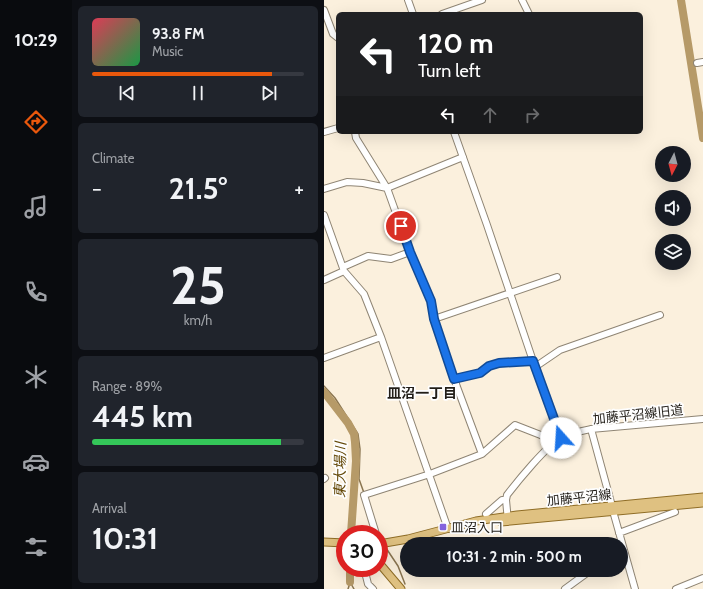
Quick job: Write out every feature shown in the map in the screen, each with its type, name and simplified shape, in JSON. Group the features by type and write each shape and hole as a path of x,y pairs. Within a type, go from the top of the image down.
{"main road":[{"name":"加藤平沼線","path":"612,509 703,497"},
{"name":"加藤平沼線","path":"388,542 408,539 476,521 612,509 703,503"},
{"path":"324,542 336,543"},
{"path":"388,574 401,589"}],"street":[{"path":"408,0 412,12"},
{"path":"448,12 482,0"},
{"path":"522,0 528,12"},
{"path":"324,10 333,34 336,36"},
{"path":"324,132 336,129"},
{"path":"356,134 356,138 387,188 410,252 431,301 434,319 454,379 482,454"},
{"path":"455,134 488,225 558,440"},
{"path":"324,189 347,182 363,183 387,188 462,157"},
{"path":"324,215 344,269 364,294 381,337 448,529"},
{"path":"324,280 368,256 391,259 410,252"},
{"path":"434,319 557,277"},
{"path":"454,379 480,373 489,366 499,363 534,364 560,350 660,315"},
{"path":"324,358 381,337"},
{"name":"加藤平沼線旧道","path":"506,500 512,489 558,440 575,432 591,429 703,418"},
{"path":"373,525 364,495 430,474 482,454 515,425 558,440"},
{"path":"591,429 619,533 625,567 635,589"},
{"path":"486,514 502,500 506,500 508,519"},
{"path":"619,533 675,512"},
{"path":"366,577 373,589"},
{"path":"565,589 581,577"},
{"path":"676,589 703,578"}],"waterway":[{"path":"681,0 703,138"},
{"name":"東大場川","path":"324,386 335,398 358,434 360,449 359,479 364,493"},
{"name":"東大場川","path":"324,392 348,423 354,434 356,461 352,525"},
{"path":"388,551 398,566 405,584"},
{"name":"東大場川","path":"350,577 350,582"},
{"path":"350,582 354,589"},
{"path":"348,589 350,583"}],"place":[{"name":"皿沼入口","path":"443,527"}],"district":[{"name":"皿沼一丁目","path":"422,393"}],"route":[{"path":"401,226 410,252 431,301 434,319 454,379 480,373 489,366 499,363 533,361 558,426 561,438"}]}
